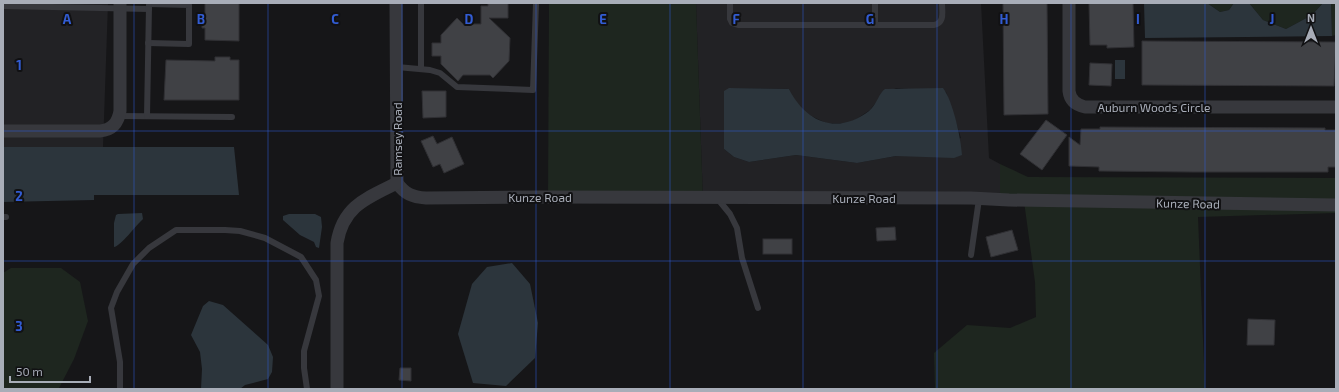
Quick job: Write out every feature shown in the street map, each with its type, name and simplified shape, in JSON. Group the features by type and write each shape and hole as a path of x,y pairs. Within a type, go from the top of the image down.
{"street":[{"name":"Ramsey Road","path":"337,389 337,243 339,232 347,214 354,208 364,200 397,184 396,3"},
{"name":"Auburn Woods Circle","path":"1069,3 1069,91 1071,98 1078,105 1085,107 1336,107"},
{"path":"3,131 105,130 113,127 119,116 120,6"},
{"name":"Kunze Road","path":"397,184 410,196 426,198 979,199 1336,205"}],"lane":[{"path":"421,69 422,3"},
{"path":"397,67 421,69 440,73 457,87 533,90 536,3"},
{"path":"730,3 730,19 732,23 738,25 939,24 942,21 942,3"},
{"path":"875,3 875,25"},
{"path":"147,116 149,5"},
{"path":"3,6 189,5 189,44 148,43"},
{"path":"119,116 232,117"},
{"path":"717,198 730,214 737,228 742,258 758,308"},
{"path":"971,255 979,199"},
{"path":"120,389 120,362 111,308 133,264 149,248 176,230 225,230 240,231 266,238 301,257 316,280 319,296 304,352 304,368 307,389"}],"shaded area":[{"path":"3,3 108,3 103,147 3,147"},
{"path":"549,3 696,3 703,201 548,203"},
{"path":"696,3 981,3 989,158 1000,164 1000,194 703,201","holes":["730,88 789,89 795,102 805,113 826,123 847,123 855,120 870,110 881,96 896,88 946,92 961,138 912,156 896,156 857,163 796,155 749,162 734,157 724,149 724,124 728,90"]},
{"path":"1144,3 1207,3 1220,12 1229,10 1234,3 1249,3 1263,20 1286,29 1312,15 1323,3 1331,3 1332,36 1145,38"},
{"path":"1207,3 1234,3 1229,10 1220,12"},
{"path":"1249,3 1323,3 1312,15 1286,29 1263,20"},
{"path":"1331,3 1336,3 1336,35 1332,36"},
{"path":"1115,60 1125,60 1125,79 1115,79"},
{"path":"729,88 789,89 796,101 804,110 824,122 835,124 857,118 869,111 885,89 943,88 947,94 956,120 962,155 954,158 896,156 857,163 796,155 749,162 734,157 724,149 724,91"},
{"path":"3,147 234,147 239,195 94,195 94,200 3,202"},
{"path":"1000,164 1028,177 1336,178 1336,213 1198,217 1205,389 935,389 934,353 967,325 1010,328 1036,317 1035,282 1023,194 1000,194"},
{"path":"142,213 143,219 117,246 114,247 114,223 116,215"},
{"path":"289,214 315,214 321,217 322,227 319,248 316,247 314,242 300,235 283,220 283,216"},
{"path":"512,263 530,284 538,323 535,358 506,386 473,383 458,334 472,284 487,267"},
{"path":"11,268 61,268 80,282 88,321 74,359 59,388 57,389 3,389 3,273"},
{"path":"209,301 223,305 268,345 273,357 272,372 268,379 245,385 240,389 201,389 202,369 200,352 191,335 203,306"}],"building":[{"path":"205,3 239,3 239,41 205,40 205,28 202,28 202,15 205,15"},
{"path":"488,3 508,3 508,18 489,18 510,38 509,61 493,78 490,75 463,75 458,81 441,64 441,56 432,56 432,43 441,43 441,35 457,18 463,24 481,24 481,6 488,6"},
{"path":"1003,3 1047,3 1048,114 1004,115"},
{"path":"1089,3 1133,3 1134,47 1107,48 1107,45 1090,45"},
{"path":"1142,41 1336,42 1334,86 1142,85"},
{"path":"215,57 230,57 230,60 239,60 239,100 164,100 166,60 215,61"},
{"path":"1090,63 1112,64 1111,86 1089,85"},
{"path":"422,91 446,91 446,117 423,118"},
{"path":"1046,120 1067,135 1042,170 1020,154"},
{"path":"1100,127 1325,128 1325,130 1336,130 1336,167 1328,167 1328,172 1192,172 1099,171 1099,167 1069,166 1069,137 1080,145 1081,129 1100,129"},
{"path":"433,136 437,144 452,137 464,164 444,173 440,164 433,167 421,141"},
{"path":"895,227 896,240 877,241 876,228"},
{"path":"1012,230 1018,250 991,257 986,237"},
{"path":"763,239 792,239 792,254 763,254"},
{"path":"1248,319 1275,320 1274,345 1247,345"},
{"path":"400,368 411,368 411,381 399,380"}]}
